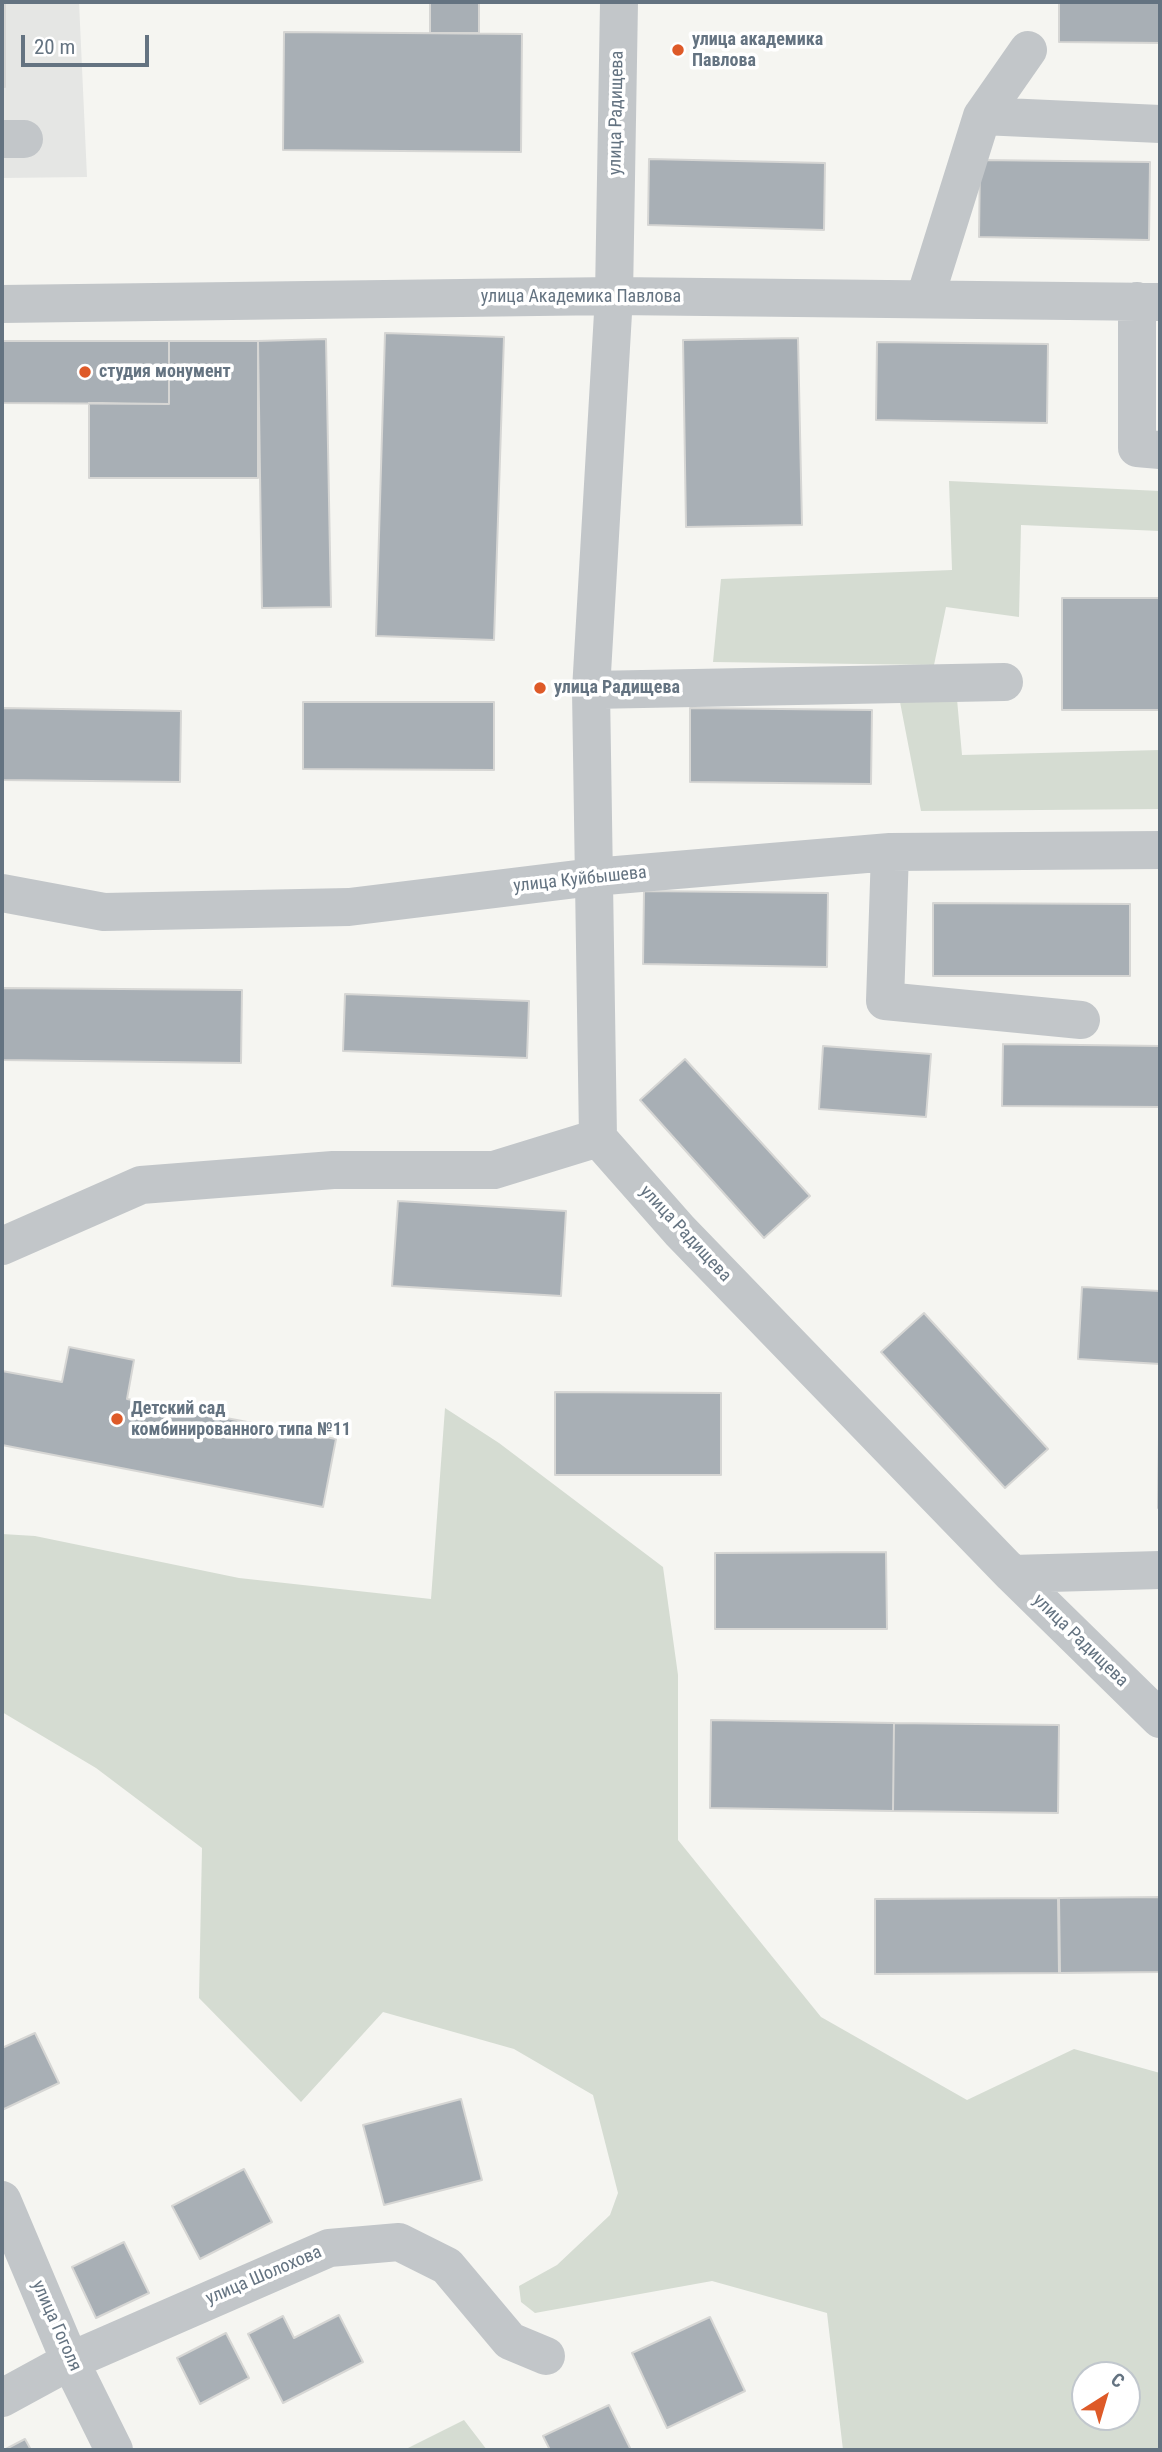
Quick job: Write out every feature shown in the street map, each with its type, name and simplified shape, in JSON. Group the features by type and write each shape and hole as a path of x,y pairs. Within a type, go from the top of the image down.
{"street":[{"name":"улица Радищева","path":"618,2 614,296 592,690 598,1138 680,1231 1012,1574 1160,1719"},
{"path":"925,298 982,116 1028,50"},
{"path":"982,116 1160,124"},
{"name":"улица Академика Павлова","path":"2,304 614,296 1148,302"},
{"path":"1148,302 1137,449 1160,450"},
{"path":"592,690 1004,682"},
{"name":"улица Куйбышева","path":"2,893 104,912 349,907 593,877 890,852 1160,850"},
{"path":"890,852 885,1001 1081,1020"},
{"path":"2,1247 141,1185 333,1170 494,1170 598,1138"},
{"path":"1012,1574 1160,1570"},
{"name":"улица Гоголя","path":"2,2200 70,2361 114,2450"},
{"name":"улица Шолохова","path":"2,2398 70,2361 329,2248 399,2242 447,2266 510,2341 547,2357"}],"shaded area":[{"path":"2,2 79,2 87,177 2,178"},
{"path":"949,481 1160,491 1160,531 1021,525 1019,617 946,607 934,665 713,662 721,579 952,570"},
{"path":"957,699 962,755 1160,750 1160,809 921,811 900,702"},
{"path":"445,1408 499,1443 663,1567 678,1675 678,1840 821,2017 967,2100 1074,2049 1160,2073 1160,2450 843,2450 827,2313 712,2281 535,2313 521,2302 519,2286 557,2265 610,2215 618,2193 593,2095 514,2049 383,2012 301,2102 199,1998 202,1848 96,1768 2,1712 2,1534 35,1536 239,1578 431,1599"},
{"path":"464,2420 487,2450 404,2450"}],"building":[{"path":"2,2 5,2 5,87 2,87"},
{"path":"430,2 479,2 479,33 430,33"},
{"path":"1059,2 1160,2 1160,43 1059,42"},
{"path":"284,32 522,34 521,152 283,150"},
{"path":"649,159 825,163 824,230 648,225"},
{"path":"980,160 1150,162 1149,240 979,237"},
{"path":"385,333 504,337 494,640 376,636"},
{"path":"798,338 802,525 686,527 683,340"},
{"path":"326,339 331,607 262,608 258,341"},
{"name":"студия монумент","path":"2,341 169,341 169,404 2,403"},
{"path":"169,341 258,341 258,478 89,478 89,403 169,404"},
{"path":"877,342 1048,344 1047,423 876,420"},
{"path":"1062,598 1160,598 1160,710 1062,710"},
{"path":"303,702 494,702 494,770 303,769"},
{"path":"2,708 181,711 180,782 2,780"},
{"path":"690,708 872,710 871,784 690,782"},
{"path":"644,891 828,893 827,967 643,964"},
{"path":"933,903 1130,904 1130,976 933,976"},
{"path":"2,988 242,990 241,1063 2,1060"},
{"path":"345,994 529,1001 527,1058 343,1051"},
{"path":"1003,1044 1160,1046 1160,1107 1002,1106"},
{"path":"823,1046 931,1054 926,1117 819,1109"},
{"path":"685,1059 810,1196 764,1238 640,1100"},
{"path":"398,1201 566,1211 561,1296 392,1286"},
{"path":"1082,1287 1160,1291 1160,1364 1078,1359"},
{"path":"924,1313 1048,1449 1005,1488 881,1352"},
{"name":"Детский сад комбинированного типа №11","path":"69,1347 134,1360 127,1399 336,1439 323,1507 2,1445 2,1371 62,1382"},
{"path":"555,1392 721,1393 721,1475 555,1475"},
{"path":"1159,1436 1160,1508 1158,1508"},
{"path":"886,1552 887,1629 715,1629 715,1553"},
{"path":"711,1720 894,1723 893,1811 710,1808"},
{"path":"894,1723 1059,1725 1058,1813 893,1811"},
{"path":"1160,1897 1160,1972 1060,1973 1059,1898"},
{"path":"1058,1898 1059,1973 875,1974 875,1899"},
{"path":"35,2033 59,2083 2,2110 2,2048"},
{"path":"461,2099 482,2180 384,2205 363,2125"},
{"path":"244,2169 272,2222 200,2259 172,2206"},
{"path":"124,2242 149,2293 96,2318 72,2267"},
{"path":"339,2315 363,2362 283,2403 248,2334 283,2316 294,2338"},
{"path":"710,2317 745,2391 667,2428 632,2353"},
{"path":"226,2333 249,2378 200,2404 177,2358"},
{"path":"609,2405 631,2450 550,2450 543,2436"},
{"path":"25,2439 31,2450 4,2450"}],"place":[{"name":"улица академика Павлова","path":"678,50"},
{"name":"студия монумент","path":"85,372"},
{"name":"улица Радищева","path":"540,688"},
{"name":"Детский сад комбинированного типа №11","path":"117,1419"}]}
